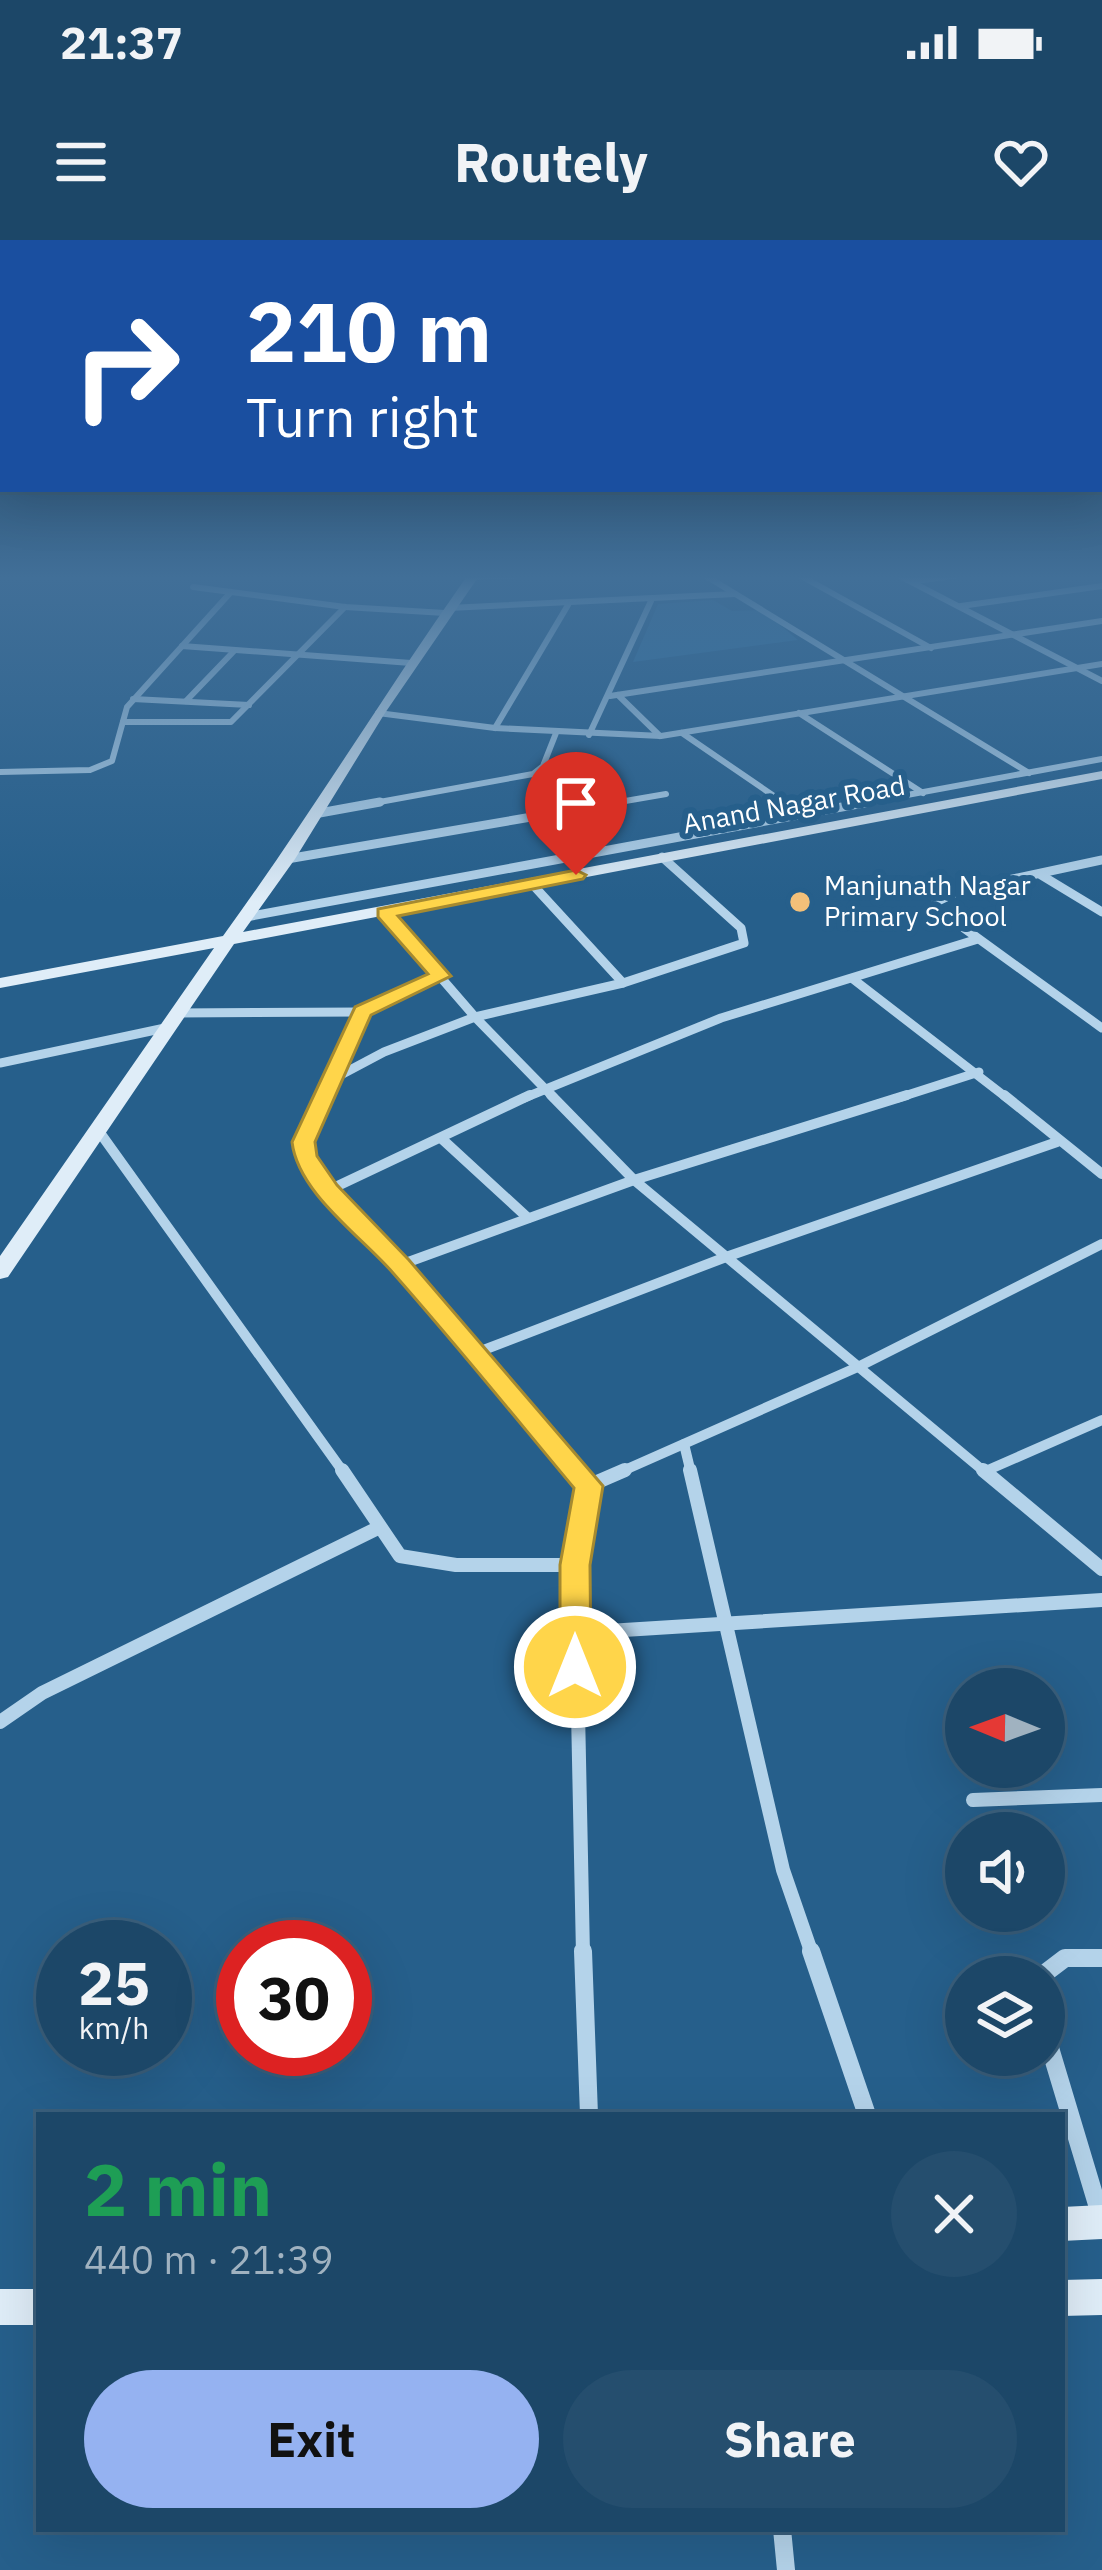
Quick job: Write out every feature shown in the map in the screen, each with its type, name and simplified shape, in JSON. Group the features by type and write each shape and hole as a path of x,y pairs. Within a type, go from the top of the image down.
{"street":[{"path":"0,772 103,766 116,753 133,699 146,685"},
{"path":"186,701 202,685"},
{"path":"124,722 221,724 240,717 267,685"},
{"path":"0,1272 170,1021 287,859 396,685"},
{"path":"495,728 521,685"},
{"path":"589,735 618,685"},
{"path":"614,696 685,685"},
{"path":"881,685 1030,774"},
{"path":"378,712 495,728 661,736 975,685"},
{"path":"614,696 661,736"},
{"path":"133,699 249,706"},
{"path":"799,713 924,794"},
{"path":"314,814 533,774 543,766 556,733"},
{"path":"682,733 803,816"},
{"path":"246,917 1102,759"},
{"name":"Anand Nagar Road","path":"0,983 1102,775"},
{"path":"287,859 666,794"},
{"path":"334,1078 384,1052 476,1017 623,983 744,944 742,928 662,856"},
{"path":"1102,860 942,896 936,902 939,910 1102,1028"},
{"path":"1040,875 1102,912"},
{"path":"533,885 623,983"},
{"path":"385,913 476,1017 634,1180 1102,1569"},
{"path":"329,1190 544,1088 721,1018 978,939"},
{"path":"0,1063 170,1021 362,1012 441,976"},
{"path":"853,979 980,1072 1057,1142 1102,1174"},
{"path":"362,1012 304,1142 305,1156 329,1190 400,1265 588,1486"},
{"path":"400,1265 634,1180 980,1072"},
{"path":"98,1130 296,1400 400,1556 417,1562 575,1565"},
{"path":"442,1139 527,1218"},
{"path":"473,1354 726,1257 1057,1142"},
{"path":"588,1486 860,1366 1102,1244"},
{"path":"988,1470 1102,1420"},
{"path":"684,1444 783,1870 866,2112"},
{"path":"588,1486 575,1565 574,1735 589,2112"},
{"path":"0,1722 42,1693 378,1528"},
{"path":"576,1633 1102,1600"},
{"path":"973,1800 1102,1795"},
{"path":"1065,1958 1102,1958"},
{"path":"1058,2076 1102,2222 1065,2224"},
{"path":"1065,2298 1102,2297"},
{"path":"0,2307 36,2306"},
{"path":"782,2532 786,2570"}],"place":[{"name":"Manjunath Nagar Primary School","path":"800,902"}],"route":[{"path":"575,1667 575,1565 588,1486 400,1265 329,1190 305,1156 304,1142 362,1012 441,976 385,913 576,875"}]}
